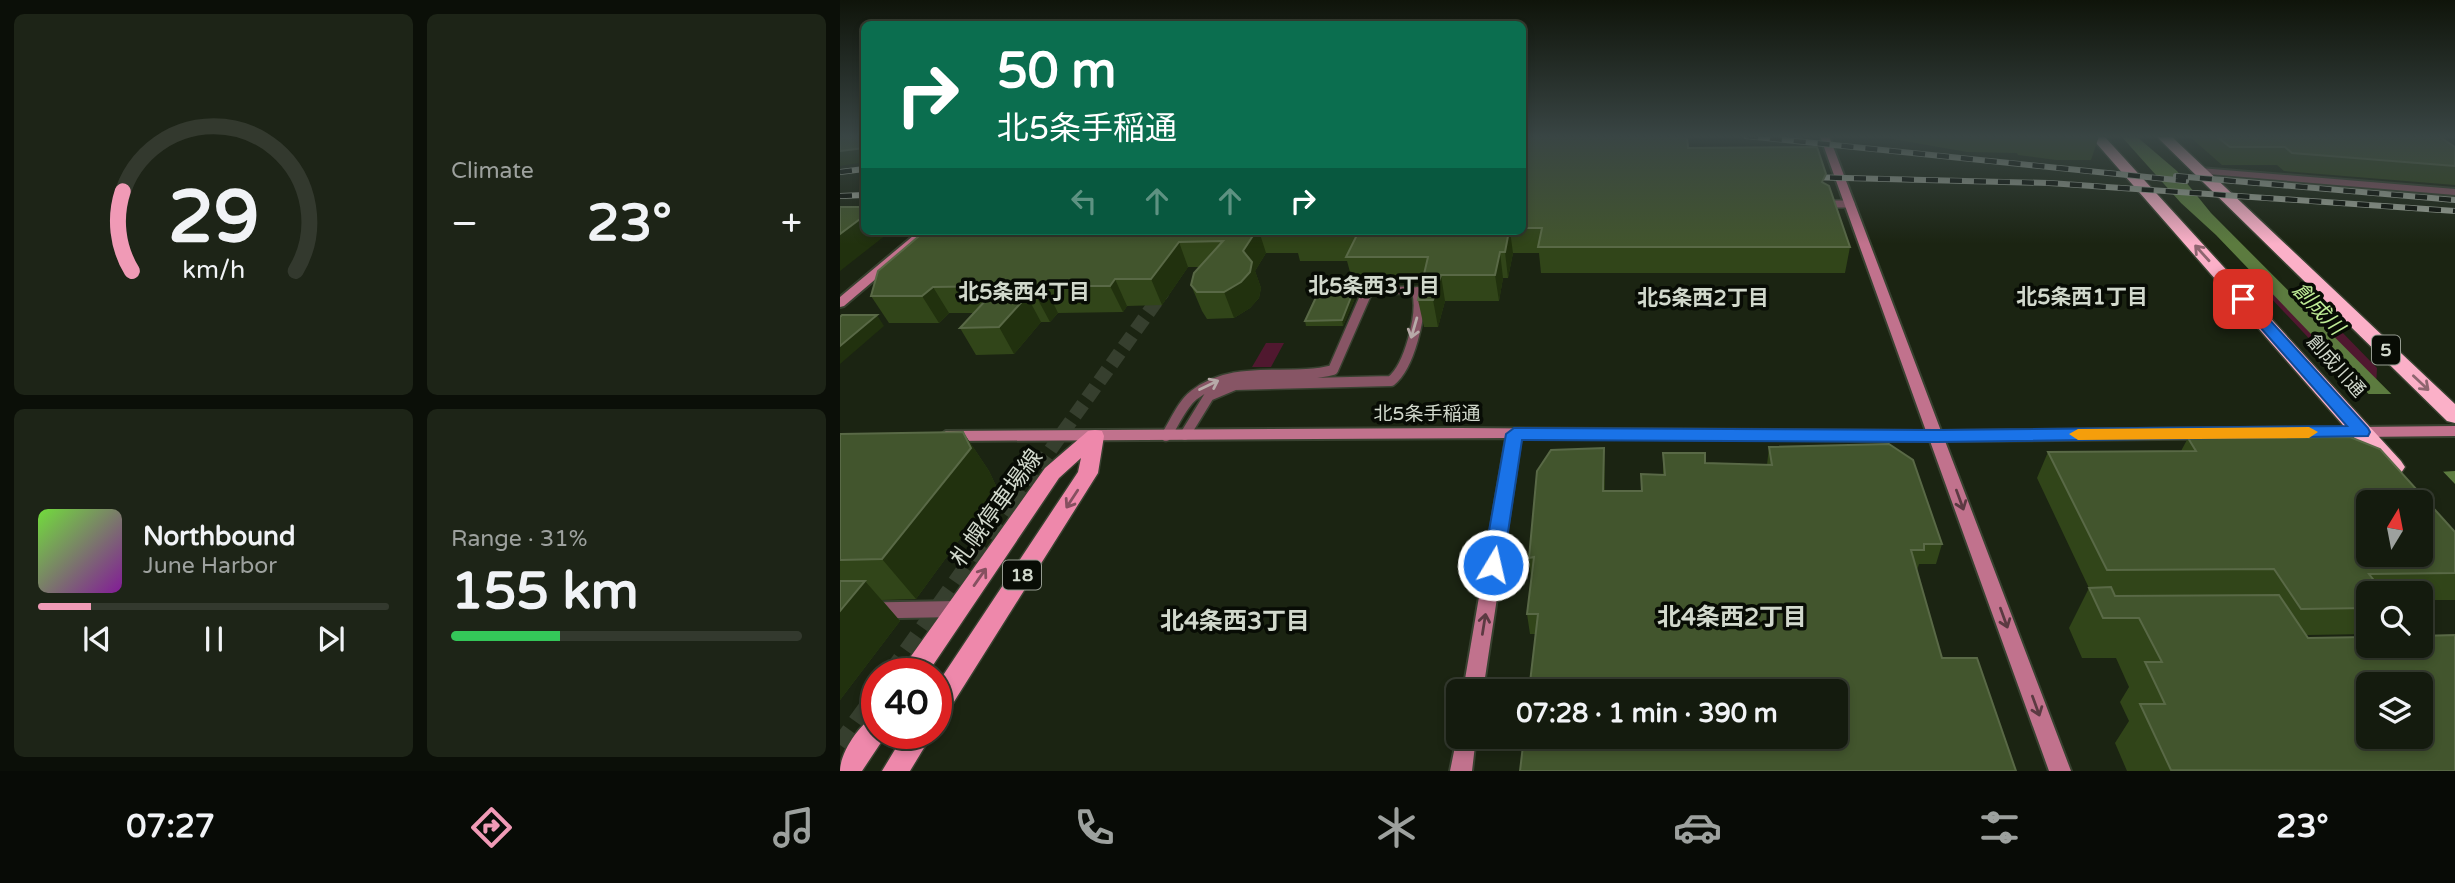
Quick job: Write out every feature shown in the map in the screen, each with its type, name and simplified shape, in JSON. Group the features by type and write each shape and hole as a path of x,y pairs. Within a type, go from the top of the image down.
{"highway":[{"name":"創成川通","path":"2129,172 2410,486"},
{"name":"5","path":"2202,172 2455,416"}],"main road":[{"name":"札幌停車場線","path":"924,658 1052,473 1095,436"},
{"name":"18","path":"952,683 1088,473 1095,436"},
{"path":"846,771 862,749"},
{"path":"895,771 909,749"}],"street":[{"path":"1838,172 2060,771"},
{"path":"2223,172 2455,192"},
{"path":"840,303 921,235"},
{"name":"北5条手稲通","path":"937,436 1937,436 2448,432"},
{"path":"1475,679 1514,434"},
{"path":"840,611 958,609"},
{"path":"1461,771 1464,749"}],"lane":[{"path":"1824,204 1851,204"},
{"path":"1166,436 1192,396 1219,380 1247,375 1318,374 1333,370 1367,291 1412,289 1418,293 1419,312 1402,372 1397,378 1380,383 1235,385 1209,396 1185,435"}],"shaded area":[{"path":"2153,172 2178,172 2211,213 2455,458 2455,484 2216,235 2181,203"},
{"path":"2274,290 2302,298 2338,328 2377,368 2376,387 2335,366 2268,295"},
{"path":"1266,343 1284,343 1271,367 1252,367"}],"pier":[{"path":"2362,394 2395,394 2455,453 2455,471 2438,472"}],"building":[{"path":"1526,172 1825,172 1822,182 1829,186 1850,247 1538,247 1542,228 1526,228"},
{"path":"840,207 861,207 861,218 840,234"},
{"path":"920,235 1253,235 1243,251 1252,262 1250,272 1241,282 1224,292 1197,292 1191,285 1194,273 1223,241 1179,242 1151,279 1115,279 1110,286 1045,286 1036,296 1027,296 999,327 960,328 999,286 933,287 922,296 871,296 878,271"},
{"path":"1357,235 1508,235 1505,252 1500,252 1495,275 1441,275 1433,300 1418,300 1428,257 1346,257"},
{"path":"1353,292 1342,320 1305,321 1318,293"},
{"path":"842,315 877,315 840,346"},
{"path":"963,432 971,448 882,559 840,560 840,434"},
{"path":"2350,437 2380,449 2417,490 2356,490 2356,567 2433,567 2433,508 2455,532 2455,573 2369,574 2375,581 2356,581 2356,608 2301,609 2274,569 2107,570 2048,452 2196,451 2188,438"},
{"path":"1889,444 1913,460 1942,544 1924,544 1924,550 1911,550 1942,658 1977,658 2016,771 1520,771 1523,749 1848,749 1848,679 1530,679 1538,614 1527,614 1534,557 1529,558 1537,471 1551,450 1604,448 1603,491 1642,491 1641,474 1665,475 1663,453 1705,453 1705,463 1772,465 1769,447"},
{"path":"840,581 865,581 840,611"},
{"path":"2111,587 2115,596 2279,595 2308,638 2356,637 2356,658 2433,658 2433,636 2455,635 2455,771 2171,770 2140,704 2165,704 2145,662 2162,662 2139,618 2103,618 2089,588"}],"tunnel":[{"path":"1014,501 1163,292 1161,294"},
{"path":"902,658 1016,499"},
{"path":"840,745 861,716"}],"railway":[{"path":"2098,172 2186,181"},
{"path":"2176,176 2455,200"},
{"path":"1806,177 2049,183 2455,211"},
{"path":"840,196 861,195"}],"slow traffic":[{"path":"2078,434 2309,432"}],"district":[{"name":"北5条西3丁目","path":"1374,286"},
{"name":"北5条西4丁目","path":"1024,292"},
{"name":"北5条西1丁目","path":"2082,297"},
{"name":"北5条西2丁目","path":"1703,298"},
{"name":"北4条西2丁目","path":"1732,617"},
{"name":"北4条西3丁目","path":"1235,621"}],"route":[{"path":"1493,565 1514,434 1937,436 2362,432 2243,299"}],"water label":[{"name":"創成川","path":"2318,309"}]}
